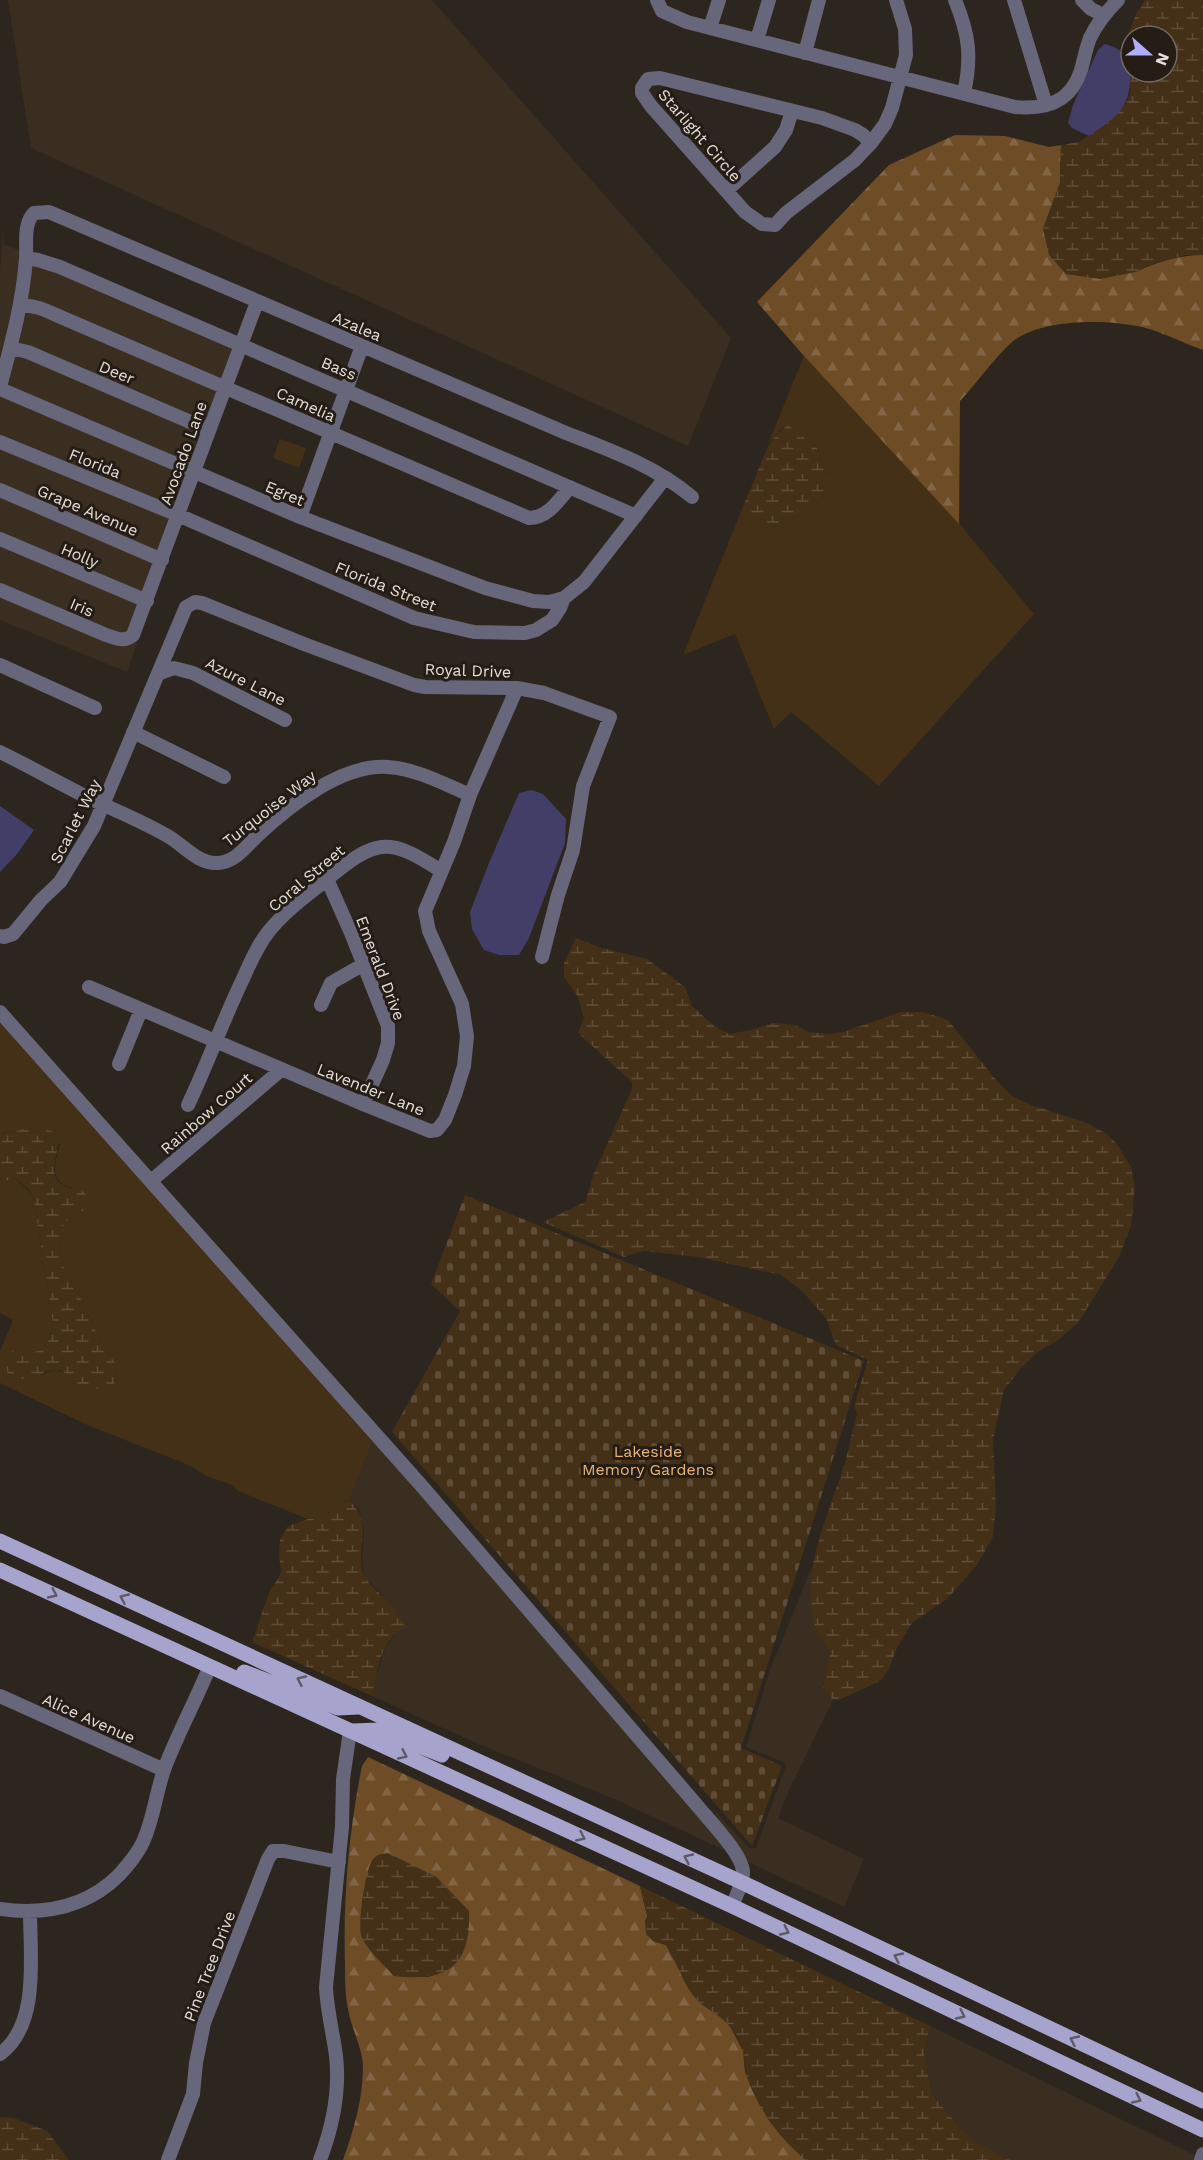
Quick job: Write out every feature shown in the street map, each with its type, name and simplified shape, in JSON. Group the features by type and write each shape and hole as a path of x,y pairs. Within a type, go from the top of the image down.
{"main road":[{"path":"0,1541 741,1882 1203,2102"},
{"path":"0,1570 732,1906 1203,2130"},
{"path":"152,1639 172,1642 338,1708 361,1707"},
{"path":"350,1731 379,1730 486,1772 501,1772"}],"street":[{"path":"657,0 665,14 710,28 1015,107 1027,108 1057,102 1071,92 1081,71 1089,41 1103,15 1118,0"},
{"path":"710,28 719,0"},
{"path":"758,40 769,0"},
{"path":"805,52 819,0"},
{"name":"Starlight Circle","path":"871,143 855,130 792,111 660,78 648,79 644,83 642,93 752,219 762,224 775,225 786,213 841,171 871,143 885,124 892,108 900,77 906,42 905,29 896,0"},
{"path":"955,0 965,23 969,43 969,63 963,93"},
{"path":"1014,0 1046,105"},
{"path":"1082,0 1091,9 1103,15"},
{"path":"727,190 775,147 786,130 792,111"},
{"name":"Azalea","path":"26,258 27,223 34,213 57,214 257,302 618,453 665,478 692,496"},
{"path":"0,388 20,306 26,258"},
{"name":"Bass","path":"26,258 60,267 636,516"},
{"name":"Avocado Lane","path":"141,616 257,302"},
{"name":"Camelia","path":"20,306 36,307 529,518 536,518 548,512 570,486"},
{"path":"300,517 362,346"},
{"name":"Deer","path":"10,348 28,352 209,430"},
{"name":"Egret","path":"0,388 300,517 485,588 533,601 549,602 564,598"},
{"name":"Florida","path":"0,442 178,515"},
{"name":"Florida Street","path":"178,515 414,618 461,630 525,633 536,630 552,620 564,598 584,582 665,478"},
{"name":"Grape Avenue","path":"0,490 162,560"},
{"name":"Holly","path":"0,539 147,601"},
{"name":"Iris","path":"0,590 121,640 133,635 141,616"},
{"name":"Royal Drive","path":"133,732 186,608 189,604 202,603 414,685 517,688 544,693 610,717 585,780 573,850 558,895 542,957"},
{"path":"0,665 95,708"},
{"name":"Azure Lane","path":"158,674 174,668 193,673 285,720"},
{"name":"Lavender Lane","path":"89,987 363,1104 432,1131 437,1130 442,1125 455,1095 466,1055 466,1021 462,1004 429,931 425,916 427,904 454,842 470,795 517,688"},
{"path":"133,732 224,777"},
{"name":"Scarlet Way","path":"2,937 13,934 41,900 66,875 105,805 133,732"},
{"name":"Turquoise Way","path":"0,752 167,836 202,860 218,863 234,858 263,831 313,792 346,774 363,769 378,767 401,769 423,775 470,795"},
{"name":"Coral Street","path":"188,1104 246,972 268,932 284,915 346,864 377,846 398,848 441,871"},
{"name":"Emerald Drive","path":"327,879 388,1026 389,1034 383,1060 363,1104"},
{"path":"321,1005 331,983 364,964"},
{"path":"119,1064 141,1010"},
{"path":"0,1012 448,1515 737,1856 743,1867 741,1882 732,1906"},
{"name":"Rainbow Court","path":"151,1181 282,1070"},
{"path":"0,1909 30,1912 52,1910 80,1902 109,1884 126,1868 142,1844 164,1770 210,1666"},
{"name":"Alice Avenue","path":"0,1696 164,1770"},
{"path":"320,2160 327,2141 336,2090 336,2057 327,2002 327,1961 339,1862 343,1779 350,1731"},
{"name":"Pine Tree Drive","path":"168,2160 194,2094 196,2063 204,2023 268,1859 273,1851 284,1851 339,1862"},
{"path":"0,2054 13,2042 21,2027 30,1997 30,1912"},
{"path":"1201,2160 1203,2154"}],"shaded area":[{"path":"8,0 432,0 731,338 688,446 31,148"},
{"path":"1105,44 1119,50 1119,84 1130,85 1125,104 1119,112 1089,136 1072,128 1068,123 1073,105 1098,50"},
{"path":"3,228 4,244 243,347 127,672 0,620 0,272"},
{"path":"532,790 543,794 566,819 565,843 529,938 519,955 499,955 484,950 472,929 470,912 519,793"},
{"path":"0,806 34,830 17,854 0,872"},
{"path":"374,1438 728,1852 619,1801 474,1742 374,1697 377,1675 386,1646 400,1629 408,1625 397,1614 395,1607 365,1578 362,1563 364,1527 359,1509 349,1501"},
{"path":"813,1564 811,1600 819,1636 830,1654 823,1688 833,1700 789,1790 778,1818 864,1859 844,1907 744,1860 714,1819 716,1812 749,1848 756,1848 786,1766 783,1762 746,1747 770,1670"},
{"path":"930,2026 1203,2160 1010,2160 975,2141 961,2129 932,2094 924,2053"}],"green space":[{"path":"1145,0 1203,0 1203,255 1186,255 1155,263 1135,272 1100,279 1066,274 1049,255 1043,229 1060,183 1061,145 1079,142 1106,124 1126,103 1130,84 1179,84 1179,24 1132,24"},
{"path":"955,135 1005,136 1049,147 1061,145 1060,183 1043,229 1135,272 1168,260 1203,255 1203,350 1142,327 1128,324 1075,322 1040,328 1024,334 999,355 960,401 959,524 757,302 889,165"},
{"path":"804,356 953,516 1034,614 879,786 791,712 774,729 735,634 683,655 740,514 751,522 762,518 772,526 779,527 786,521 812,511 827,490 827,476 817,448 787,425 768,444"},
{"path":"788,425 817,448 827,476 827,490 812,511 786,521 779,527 772,526 762,518 751,522 740,514 768,446"},
{"path":"280,439 306,448 299,468 273,458"},
{"path":"576,938 602,948 647,959 685,987 692,1006 714,1026 729,1034 774,1023 795,1025 809,1032 830,1034 843,1032 901,1012 923,1012 948,1020 996,1080 1012,1096 1031,1105 1087,1123 1107,1134 1117,1144 1131,1167 1135,1187 1131,1226 1119,1257 1078,1323 1057,1341 1039,1351 1021,1368 1004,1390 993,1440 996,1508 993,1537 977,1565 948,1598 912,1623 897,1648 889,1669 880,1681 839,1700 833,1700 823,1688 830,1654 818,1635 812,1612 811,1590 817,1546 846,1459 857,1413 854,1406 868,1360 836,1345 826,1318 802,1291 781,1275 698,1257 644,1251 624,1257 543,1222 585,1202 594,1173 632,1089 632,1082 578,1033 584,1018 578,997 564,977 564,963"},
{"path":"0,1019 374,1438 349,1501 341,1502 321,1519 308,1519 238,1491 232,1485 207,1476 186,1464 85,1424 0,1383 0,1351 13,1320 0,1313 0,1178 6,1181 14,1178 33,1195 53,1323 51,1335 46,1344 38,1351 26,1353 35,1380 48,1372 58,1370 79,1385 115,1383 117,1366 100,1340 78,1293 66,1275 59,1254 60,1231 75,1214 83,1211 71,1187 64,1185 56,1176 55,1164 60,1144 24,1129 0,1134"},
{"path":"40,1128 52,1131 58,1136 54,1168 57,1180 63,1185 85,1192 88,1200 83,1211 75,1214 60,1231 59,1254 66,1275 78,1293 100,1340 117,1366 115,1383 103,1390 79,1385 61,1370 47,1371 35,1380 14,1378 8,1374 4,1359 13,1351 22,1348 26,1353 38,1351 49,1340 53,1323 33,1195 14,1178 6,1181 0,1178 0,1134"},
{"name":"Lakeside Memory Gardens","path":"465,1195 864,1361 741,1748 782,1766 752,1846 392,1432 460,1311 431,1284"},
{"path":"349,1501 361,1518 363,1528 361,1557 365,1577 374,1589 396,1608 397,1614 408,1626 391,1638 386,1647 379,1666 374,1697 252,1642 270,1590 281,1571 280,1540 288,1526 308,1519 321,1519 341,1502"},
{"path":"368,1757 640,1886 653,1941 666,1945 699,2002 730,2026 743,2051 745,2072 768,2119 806,2160 343,2160 357,2114 363,2078 359,2044 349,2016 345,1980 348,1864 362,1766","holes":["371,1862 436,1877 469,1911 437,1974 428,1977 394,1976 370,1949 362,1901"]},
{"path":"388,1853 436,1877 469,1911 466,1946 452,1967 442,1973 413,1977 394,1976 363,1940 360,1920 369,1866 375,1857"},
{"path":"640,1886 930,2026 924,2053 932,2094 961,2129 975,2141 1010,2160 806,2160 778,2132 756,2099 745,2071 742,2049 732,2029 693,1995 666,1945 653,1941 646,1934 647,1916"},
{"path":"0,2117 14,2118 47,2131 69,2160 0,2160"}]}
